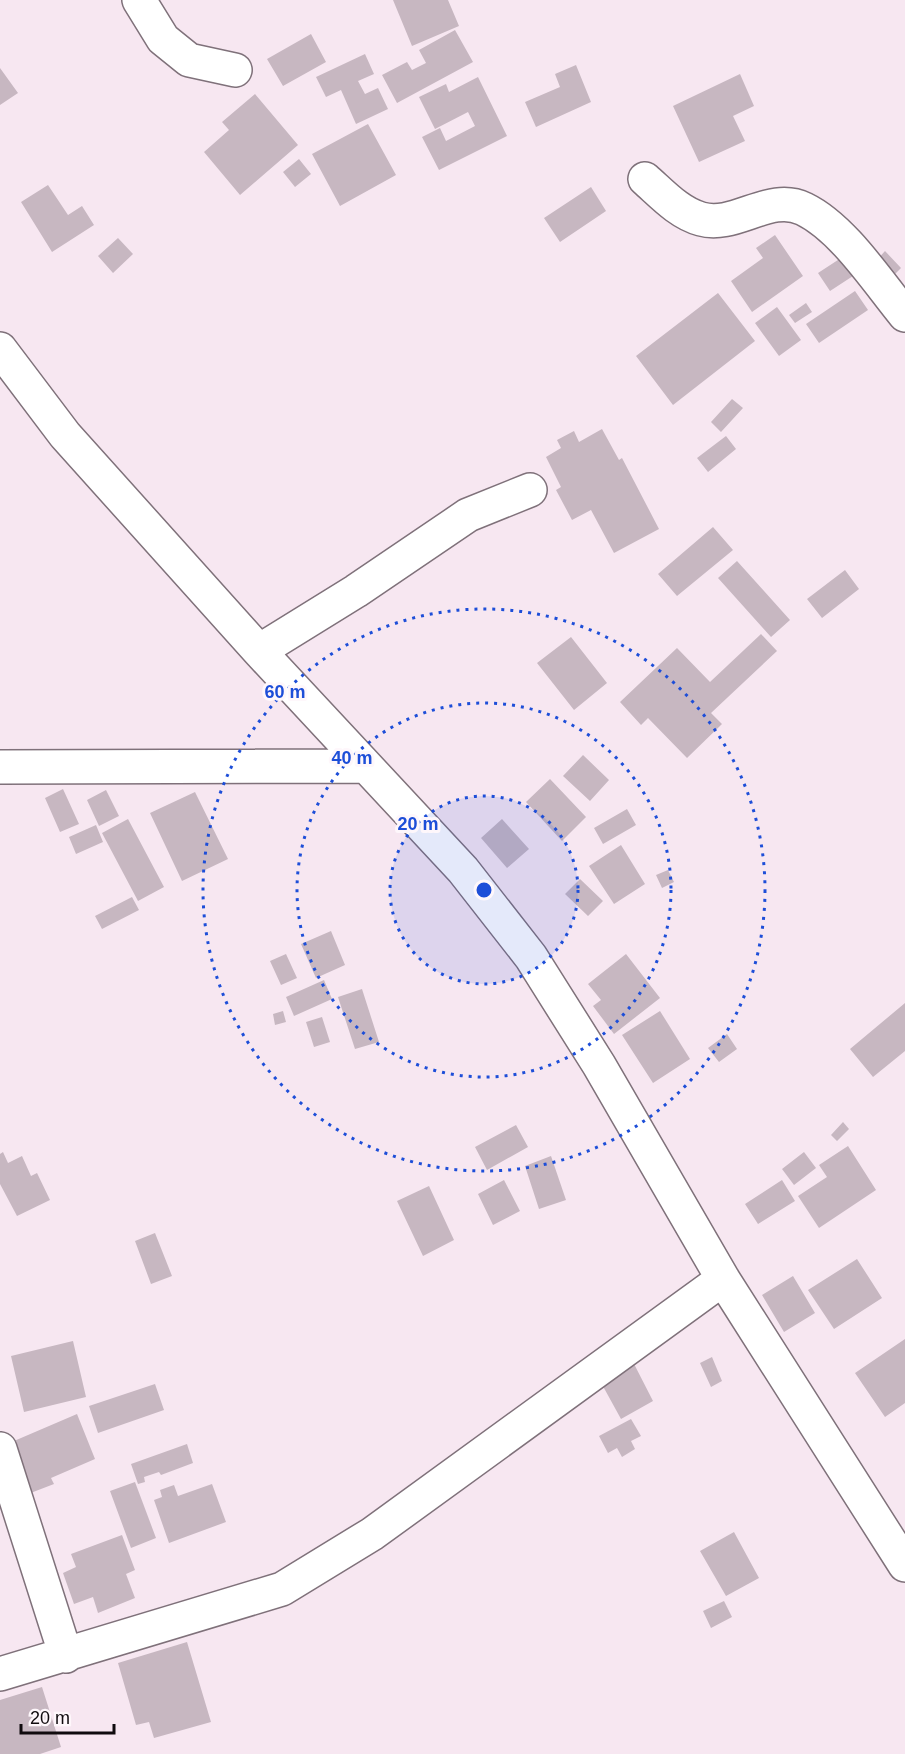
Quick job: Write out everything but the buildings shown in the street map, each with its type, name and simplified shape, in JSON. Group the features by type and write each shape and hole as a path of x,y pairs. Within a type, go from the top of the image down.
{"street":[{"path":"139,0 163,39 189,60 235,70"},
{"path":"645,179 679,209 702,220 725,219 779,204 802,208 830,226 905,315"},
{"path":"0,349 64,435 259,651 463,870 531,957 599,1065 723,1280 905,1564"},
{"path":"259,651 356,591 468,515 530,490"},
{"path":"0,767 366,766"},
{"path":"0,1674 66,1656 282,1588 372,1534 723,1280"},
{"path":"0,1449 66,1656"}]}
